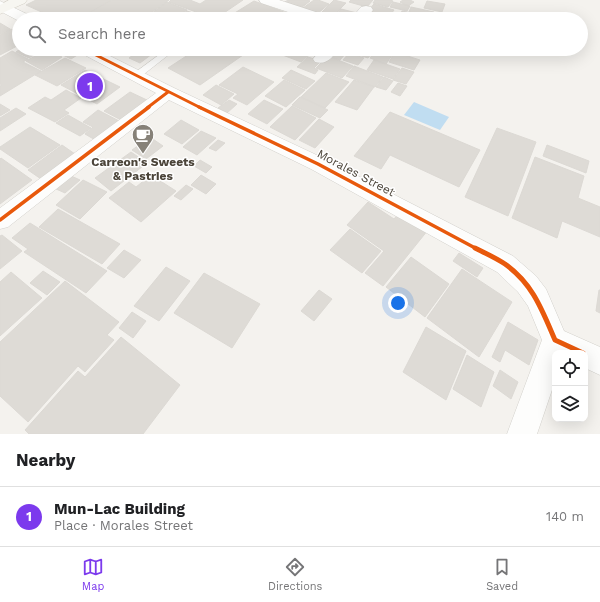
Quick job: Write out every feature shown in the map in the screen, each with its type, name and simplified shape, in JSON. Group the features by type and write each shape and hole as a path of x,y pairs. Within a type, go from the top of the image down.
{"main road":[{"path":"2,8 20,0"}],"street":[{"path":"266,0 302,12"},
{"path":"2,8 12,13"},
{"name":"Morales Street","path":"97,56 168,92 318,164 505,264 527,284 537,298 555,340"},
{"path":"0,220 168,92"},
{"path":"522,434 555,340 577,350"},
{"path":"588,355 600,361"}],"lane":[{"path":"136,76 163,56"}],"water":[{"path":"414,102 449,117 440,130 404,115"}],"building":[{"path":"36,0 111,0 90,12 42,12 26,5"},
{"path":"112,0 169,0 152,12 91,12"},
{"path":"171,0 190,0 200,4 206,0 243,0 225,12 196,12 169,2"},
{"path":"288,0 310,1 301,8 285,2"},
{"path":"314,0 329,4 319,12 312,12 303,8"},
{"path":"334,0 346,3 337,12 322,12"},
{"path":"351,0 373,0 367,7 349,2"},
{"path":"375,0 393,1 388,7 373,3"},
{"path":"403,0 410,0 414,2 408,6 400,2"},
{"path":"254,1 284,12 236,12"},
{"path":"427,1 445,4 442,12 424,8"},
{"path":"167,2 187,10 184,12 153,12"},
{"path":"393,2 410,6 407,11 390,7"},
{"path":"374,4 394,10 392,12 367,12"},
{"path":"411,7 434,12 409,12"},
{"path":"341,9 353,12 338,12"},
{"path":"0,23 10,29 0,34"},
{"path":"12,30 12,49 0,55 0,35"},
{"path":"12,51 12,56 22,56 28,59 23,62 41,71 0,96 0,86 2,85 0,84 0,58"},
{"path":"35,56 62,57 42,70 26,61"},
{"path":"65,56 76,56 71,59"},
{"path":"132,56 149,56 140,63 129,58"},
{"path":"186,56 242,56 200,85 168,68"},
{"path":"285,56 308,56 301,62"},
{"path":"328,56 344,56 340,60"},
{"path":"328,56 353,66 342,78 316,68"},
{"path":"346,56 358,56 364,58 358,65 343,60"},
{"path":"372,56 392,56 386,64 370,58"},
{"path":"393,56 408,56 420,60 414,70 389,62"},
{"path":"308,57 321,61 314,68 318,70 315,74 297,67"},
{"path":"65,58 86,68 57,86 35,75"},
{"path":"374,60 400,69 393,79 367,70"},
{"path":"354,66 383,77 375,87 346,76"},
{"path":"243,67 274,82 247,105 233,98 238,94 219,85"},
{"path":"402,68 414,72 406,84 393,80"},
{"path":"85,70 120,87 97,104 61,85"},
{"path":"291,70 315,81 306,89 282,78"},
{"path":"326,73 349,82 325,108 301,97"},
{"path":"384,77 393,81 386,90 376,87"},
{"path":"284,80 305,90 286,107 265,96"},
{"path":"354,80 374,87 357,110 335,102"},
{"path":"398,83 407,86 400,96 391,92"},
{"path":"216,85 234,94 221,105 203,95"},
{"path":"66,90 81,98 64,110 69,113 55,122 28,108 45,97 51,100"},
{"path":"130,92 149,101 123,121 104,111"},
{"path":"300,97 328,110 320,118 292,105"},
{"path":"229,100 237,104 227,113 218,108"},
{"path":"264,100 283,109 267,124 248,114"},
{"path":"0,104 10,110 0,116"},
{"path":"292,106 316,118 295,140 270,127"},
{"path":"16,108 26,114 0,131 0,118"},
{"path":"98,110 121,122 97,141 85,134 93,127 83,122"},
{"path":"390,112 480,150 459,187 390,155 381,169 354,156"},
{"path":"68,115 91,128 80,136 56,123"},
{"path":"319,119 334,127 315,148 299,140"},
{"path":"181,120 199,130 182,144 164,134"},
{"path":"30,127 60,145 28,168 0,149 0,147"},
{"path":"497,128 536,142 508,216 465,197"},
{"path":"201,131 216,138 197,155 183,147"},
{"path":"150,137 163,146 146,159 132,150"},
{"path":"218,140 225,143 216,151 209,148"},
{"path":"62,145 75,154 41,179 28,170"},
{"path":"547,145 589,161 586,173 543,156"},
{"path":"131,152 147,163 111,191 95,178"},
{"path":"535,157 584,176 578,198 600,207 600,237 562,221 557,238 512,218"},
{"path":"1,158 32,180 0,204 0,159"},
{"path":"200,160 212,167 206,173 194,166"},
{"path":"69,175 80,180 65,193 54,188"},
{"path":"151,175 176,191 141,222 109,198 129,182 136,187"},
{"path":"201,175 216,184 206,194 191,185"},
{"path":"83,180 107,192 80,219 56,205"},
{"path":"186,185 193,189 181,200 174,196"},
{"path":"368,202 394,219 400,212 428,230 383,286 365,273 384,251 347,225"},
{"path":"58,209 120,244 102,264 39,227"},
{"path":"30,223 107,271 86,293 24,252 28,249 12,238"},
{"path":"350,229 381,251 362,273 330,250"},
{"path":"2,235 22,251 0,269 0,236"},
{"path":"124,250 141,260 124,278 107,268"},
{"path":"459,253 483,268 477,277 453,261"},
{"path":"411,257 449,284 425,317 386,287"},
{"path":"166,267 190,281 159,321 134,306"},
{"path":"462,269 512,302 479,357 427,318"},
{"path":"43,271 60,282 47,295 30,283"},
{"path":"11,272 42,298 0,336 0,282"},
{"path":"204,273 260,304 232,348 174,313"},
{"path":"65,281 119,322 107,335 114,340 85,372 78,366 28,422 0,396 0,342"},
{"path":"319,290 332,299 314,321 301,311"},
{"path":"600,290 600,313 596,311"},
{"path":"132,312 146,321 133,338 119,328"},
{"path":"508,322 538,340 529,365 505,350 500,362 492,357"},
{"path":"426,327 466,351 446,400 403,372"},
{"path":"121,337 180,385 143,434 29,434 25,430 78,371 85,377"},
{"path":"467,355 494,372 481,407 453,389"},
{"path":"500,370 518,382 511,399 493,386"}],"cycle path":[{"path":"98,56 168,92 318,164 505,264 527,284 537,298 555,340 577,350"},
{"path":"0,220 168,92"}],"place":[{"name":"Mun-Lac Building","path":"90,86"},
{"name":"Carreon's Sweets & Pastries","path":"143,154"}]}
